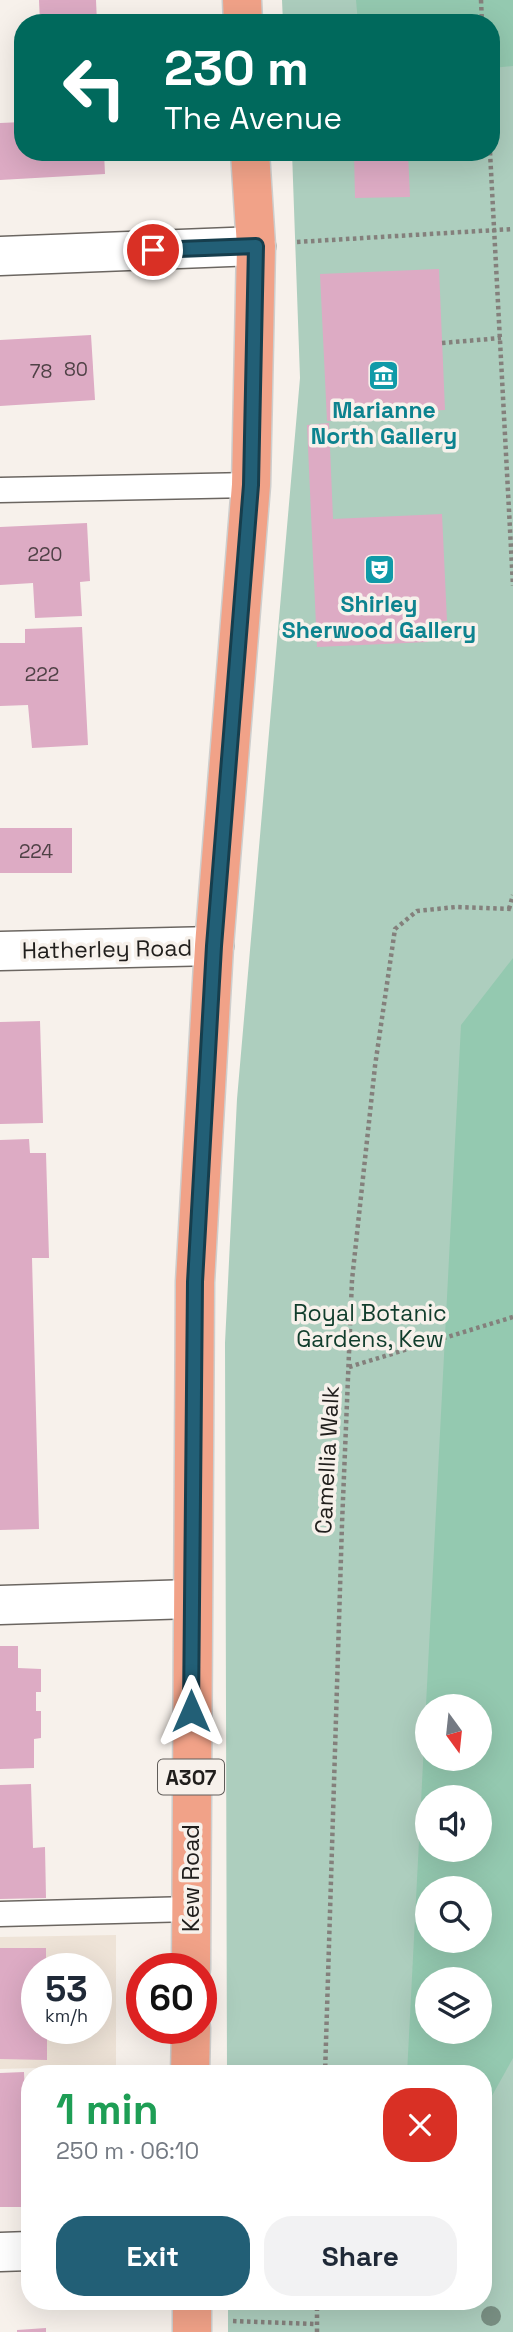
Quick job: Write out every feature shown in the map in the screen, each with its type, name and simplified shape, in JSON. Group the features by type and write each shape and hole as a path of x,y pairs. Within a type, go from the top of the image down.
{"main road":[{"name":"Kew Road","path":"191,1953 191,1600 195,1282 214,946 251,485 256,246 251,161"},
{"path":"190,2065 191,2044"}],"street":[{"path":"0,256 256,246"},
{"name":"Hatherley Road","path":"0,951 214,946"},
{"path":"0,1605 191,1600"},
{"path":"0,2252 21,2251"}],"lane":[{"path":"0,491 251,485"},
{"path":"0,1914 191,1909"}],"path":[{"path":"491,161 513,586"},
{"path":"256,246 513,229"},
{"path":"442,342 501,338"},
{"path":"511,909 513,895"},
{"name":"Camellia Walk","path":"325,2065 342,1524 355,1253 375,1066 395,929 417,911 456,907 511,909"},
{"path":"349,1367 513,1317"},
{"path":"317,2310 317,2332"},
{"path":"192,2318 316,2324"}],"shaded area":[{"path":"116,1935 116,2065 21,2065 21,2068 0,2069 0,1937"}],"green space":[{"name":"Royal Botanic Gardens, Kew","path":"282,0 513,0 513,2332 228,2332 228,2310 492,2310 492,2065 227,2065 225,1343 237,1099 300,378 292,161 500,161 500,14 283,14"},
{"path":"356,0 513,0 513,66 500,67 500,14 357,14"},
{"path":"513,958 513,2058 492,2096 492,2065 407,2065 415,1919 415,1953 492,1953 492,1876 417,1876 418,1862 492,1862 492,1785 422,1785 423,1771 492,1771 492,1694 427,1694 461,1025"}],"building":[{"path":"39,0 96,0 97,14 40,14"},
{"path":"14,122 14,161 104,161 105,174 0,180 0,123"},
{"path":"354,161 408,161 410,197 355,198"},
{"name":"Marianne North Gallery","path":"439,269 445,410 380,413 380,419 327,421 320,274"},
{"path":"91,335 95,400 0,406 0,340"},
{"name":"Shirley Sherwood Gallery","path":"329,423 333,519 442,514 447,621 427,622 428,642 317,647 307,425"},
{"path":"87,523 90,581 80,582 82,616 35,618 33,583 0,585 0,527"},
{"path":"82,627 88,745 32,748 28,705 0,706 0,643 25,643 25,629"},
{"path":"0,828 72,828 72,873 0,873"},
{"path":"40,1021 43,1123 0,1124 0,1022"},
{"path":"29,1139 30,1153 46,1153 49,1258 32,1258 39,1529 0,1530 0,1140"},
{"path":"0,1646 18,1646 18,1668 41,1669 41,1692 36,1692 36,1711 41,1711 41,1738 34,1739 34,1768 0,1769"},
{"path":"31,1784 33,1848 45,1847 46,1898 0,1899 0,1785"},
{"path":"0,1948 46,1948 46,1953 21,1953 21,2044 47,2044 47,2060 0,2059"},
{"path":"21,2072 21,2207 0,2207 0,2073"},
{"path":"46,2328 46,2332 17,2332 17,2330"}],"place":[{"name":"Marianne North Gallery","path":"384,376"},
{"name":"Shirley Sherwood Gallery","path":"379,570"}],"route":[{"path":"153,250 256,246 251,485 214,946 195,1282 191,1711"}]}
